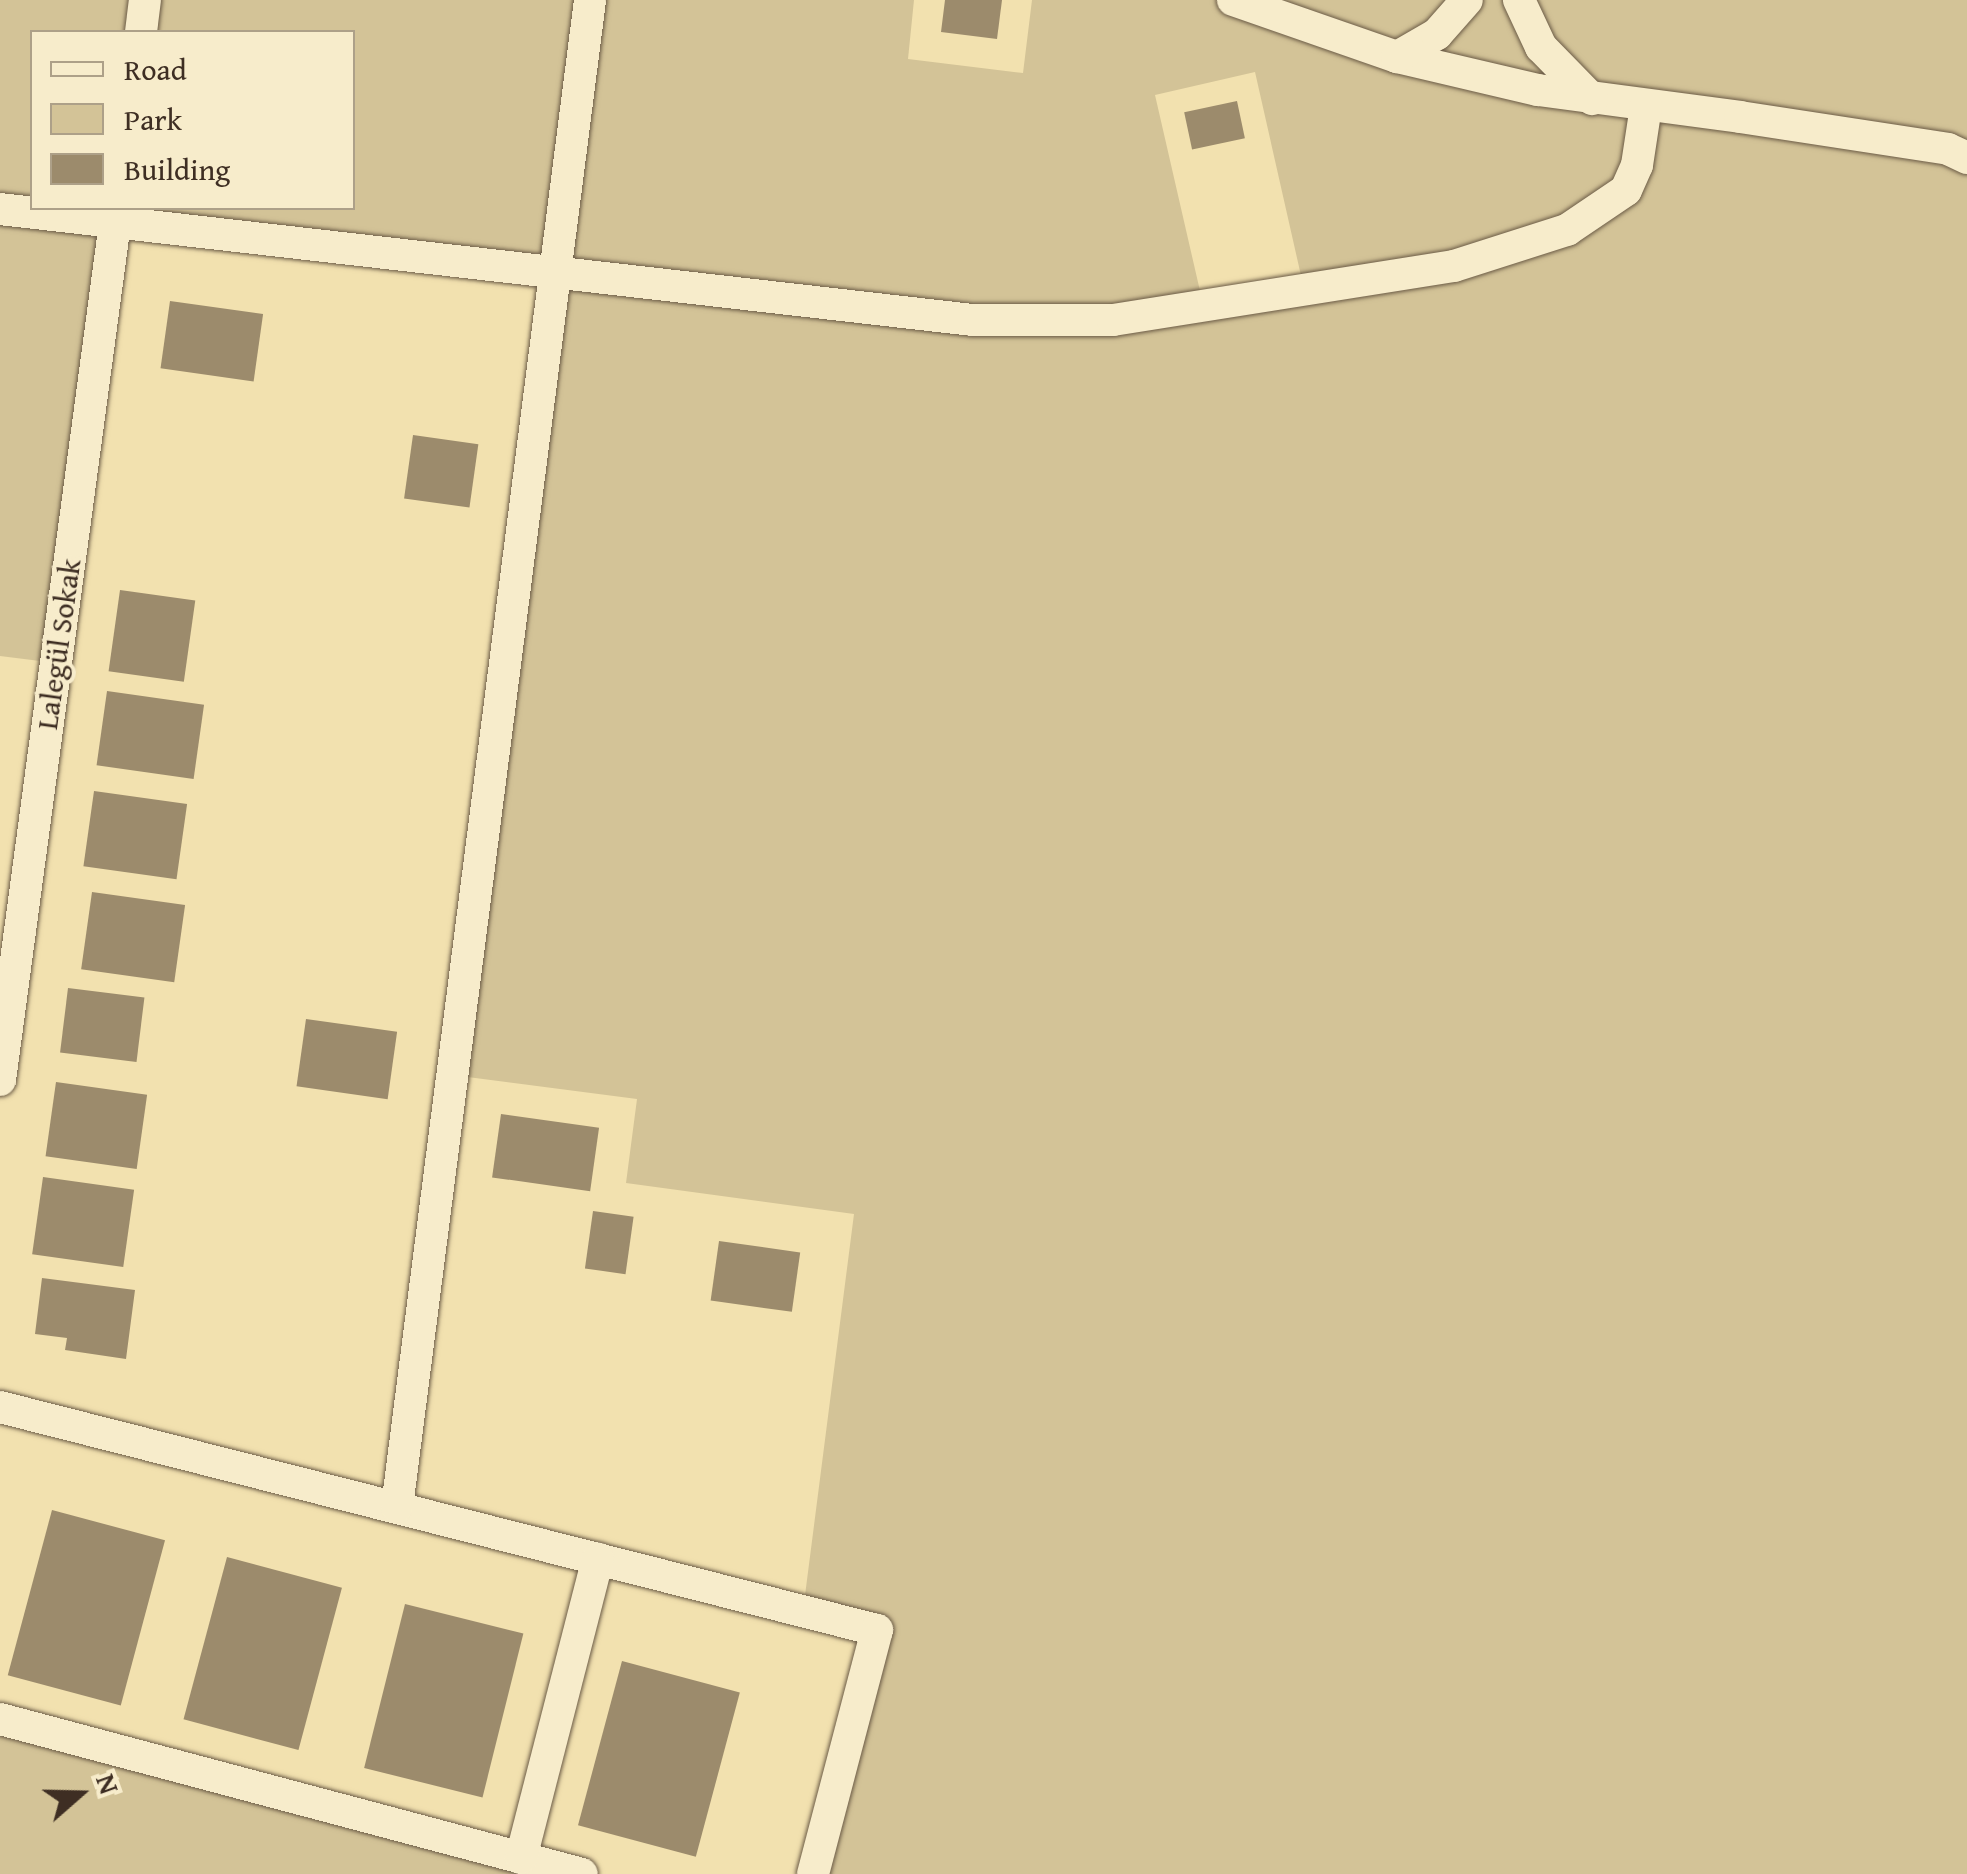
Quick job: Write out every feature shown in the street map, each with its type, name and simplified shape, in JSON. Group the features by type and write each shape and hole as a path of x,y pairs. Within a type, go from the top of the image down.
{"street":[{"path":"141,30 145,0"},
{"path":"397,1508 590,0"},
{"path":"1233,0 1398,57 1594,101 1948,150 1967,158"},
{"path":"1398,57 1436,34 1467,0"},
{"path":"1519,0 1541,47 1594,101"},
{"path":"0,209 116,215 554,275 972,320 1113,320 1454,266 1566,230 1626,190 1637,165 1646,106"},
{"name":"Lalegül Sokak","path":"0,1080 116,215"},
{"path":"0,1407 877,1630 813,1874"},
{"path":"521,1858 598,1558"},
{"path":"0,1719 582,1874"}],"green space":[{"path":"0,0 914,0 908,59 1023,73 1032,0 1967,0 1967,1874 813,1874 877,1630 803,1611 854,1214 626,1183 637,1099 452,1075 554,275 115,223 56,663 0,656","holes":["1255,72 1304,289 1203,304 1155,95"]},
{"path":"0,1719 582,1874 0,1874"}],"building":[{"path":"945,0 1002,0 997,39 941,32"},
{"path":"1237,101 1245,138 1192,149 1184,112"},
{"path":"170,301 263,314 254,381 161,368"},
{"path":"413,435 478,444 469,508 404,498"},
{"path":"120,590 195,601 184,682 109,671"},
{"path":"107,691 204,705 194,779 97,765"},
{"path":"94,791 187,804 177,879 83,866"},
{"path":"92,892 185,905 174,982 81,969"},
{"path":"68,988 144,997 137,1062 60,1053"},
{"path":"306,1019 397,1032 388,1099 297,1086"},
{"path":"56,1082 147,1095 137,1169 46,1156"},
{"path":"501,1114 599,1128 590,1191 492,1177"},
{"path":"43,1177 134,1190 123,1267 32,1254"},
{"path":"593,1211 634,1217 626,1274 585,1268"},
{"path":"719,1241 800,1252 792,1312 711,1300"},
{"path":"42,1278 135,1290 126,1359 65,1350 67,1338 35,1334"},
{"path":"52,1510 165,1540 121,1705 8,1675"},
{"path":"227,1557 342,1588 298,1750 184,1719"},
{"path":"405,1604 523,1634 482,1797 364,1768"},
{"path":"622,1661 740,1693 696,1857 578,1825"}]}
